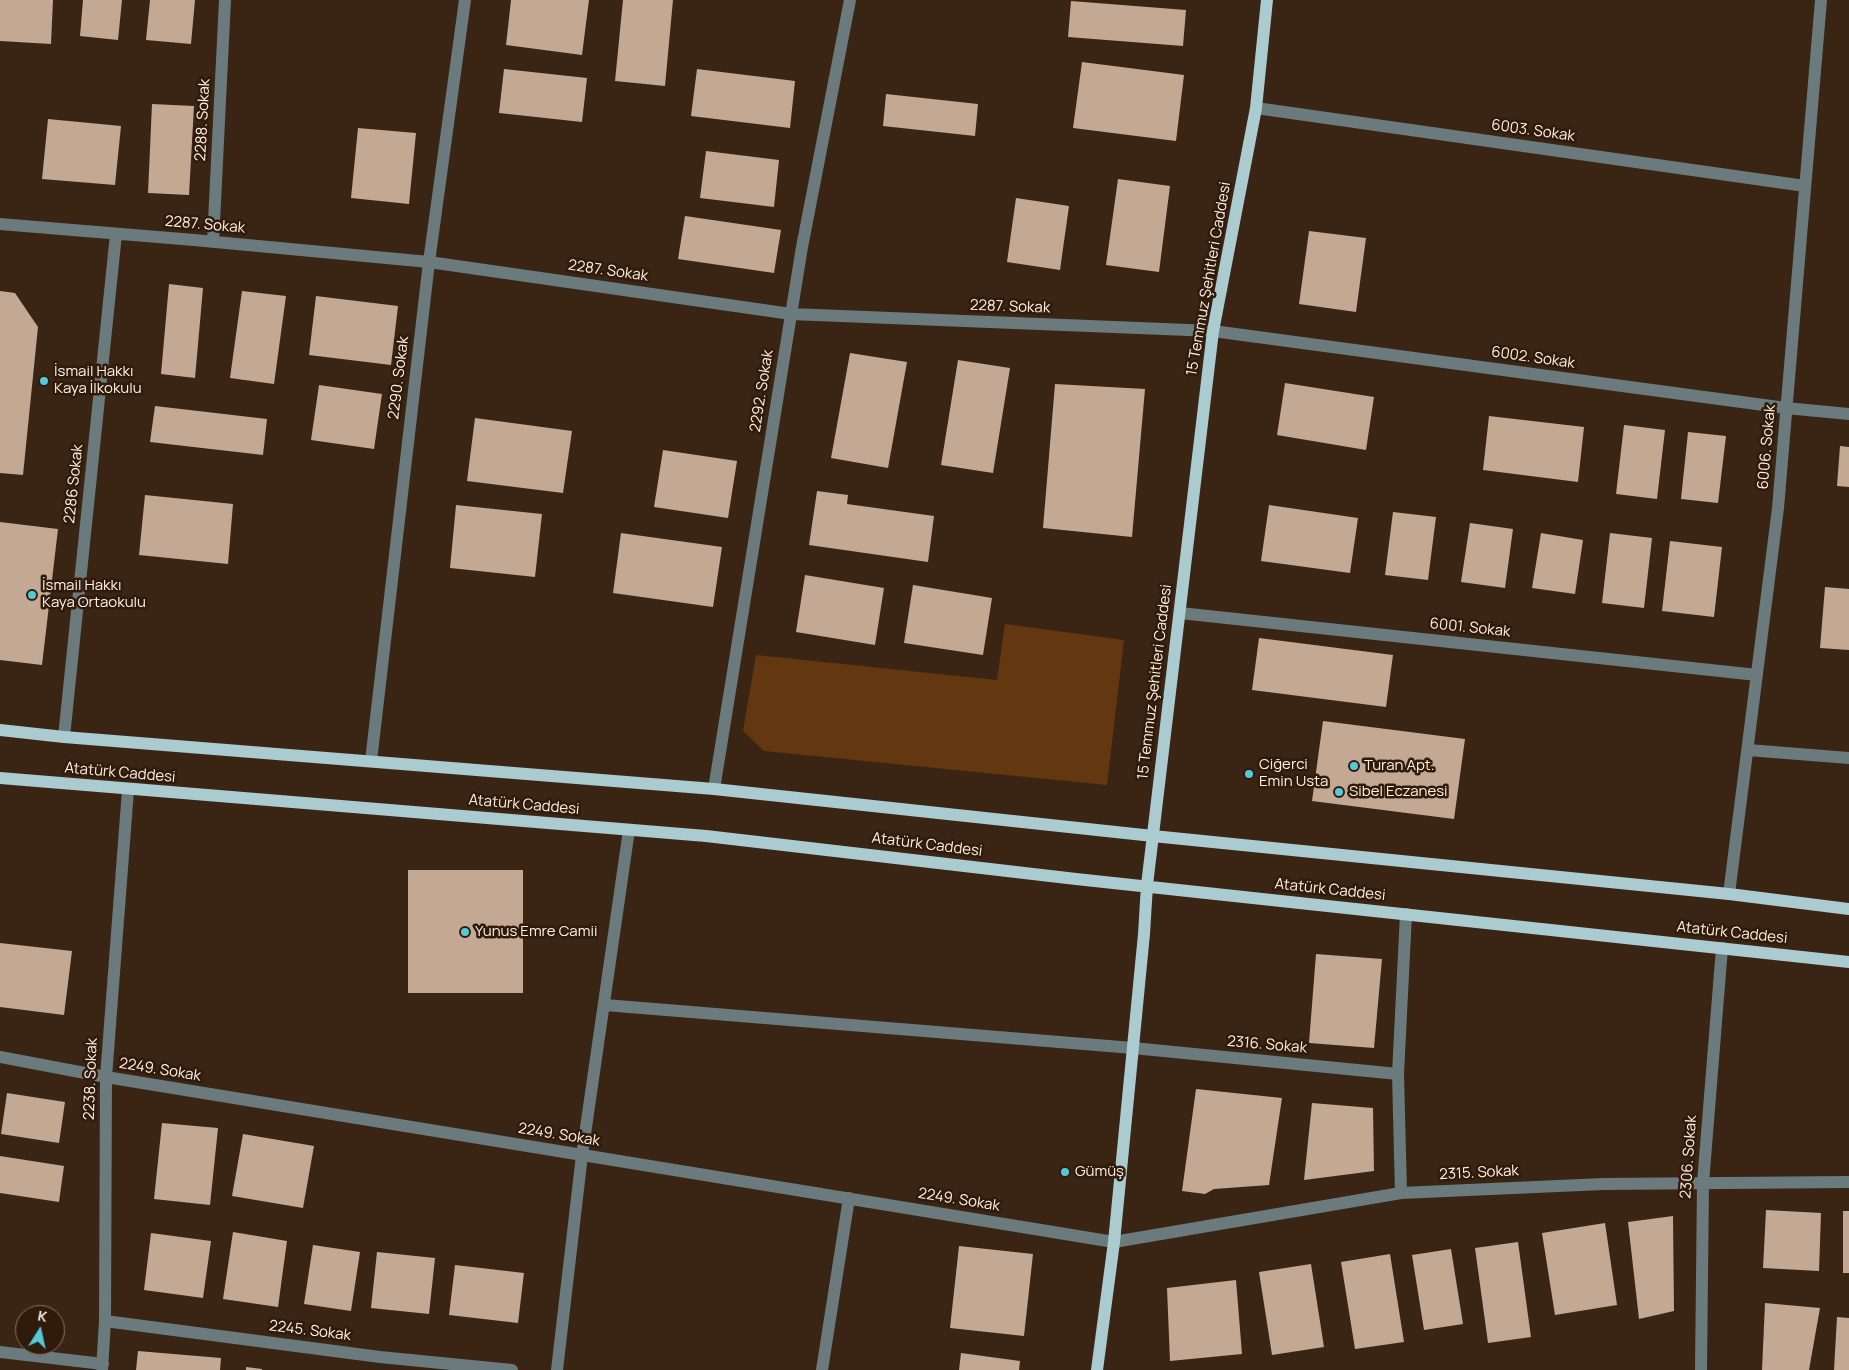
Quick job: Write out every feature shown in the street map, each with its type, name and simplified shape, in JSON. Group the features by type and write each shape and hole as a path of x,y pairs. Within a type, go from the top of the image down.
{"main road":[{"name":"15 Temmuz Şehitleri Caddesi","path":"1097,1370 1114,1242 1146,886 1213,331 1256,108 1267,0"},
{"name":"Atatürk Caddesi","path":"0,730 64,737 714,789 1153,836 1729,894 1849,909"},
{"name":"Atatürk Caddesi","path":"0,778 706,836 1056,877 1849,962"}],"street":[{"name":"2288. Sokak","path":"213,242 225,0"},
{"name":"2290. Sokak","path":"371,761 429,262 465,0"},
{"name":"2292. Sokak","path":"714,789 802,247 850,0"},
{"name":"6006. Sokak","path":"1729,894 1778,508 1821,0"},
{"name":"6003. Sokak","path":"1256,108 1805,186"},
{"name":"2287. Sokak","path":"0,224 429,262 791,314 1213,331"},
{"name":"2286 Sokak","path":"64,737 116,234"},
{"name":"6002. Sokak","path":"1213,331 1786,408 1849,414"},
{"name":"6001. Sokak","path":"1180,614 1757,675"},
{"path":"1748,750 1849,758"},
{"name":"2238. Sokak","path":"103,1367 105,1321 106,1077 128,790"},
{"path":"557,1370 582,1155 629,830"},
{"path":"1401,1193 1398,1074 1406,914"},
{"name":"2306. Sokak","path":"1701,1370 1703,1183 1722,948"},
{"name":"2316. Sokak","path":"605,1005 1132,1048 1398,1074"},
{"name":"2249. Sokak","path":"0,1057 106,1077 1114,1242"},
{"name":"2315. Sokak","path":"1114,1242 1401,1193 1603,1184 1849,1182"},
{"path":"822,1370 849,1198"},
{"name":"2245. Sokak","path":"105,1321 380,1357 512,1370"},
{"path":"0,1352 103,1367"}],"shaded area":[{"path":"1005,624 1124,640 1107,785 764,751 743,731 756,655 997,680"}],"building":[{"path":"0,0 53,0 51,44 0,41"},
{"path":"83,0 122,0 118,40 80,36"},
{"path":"150,0 195,0 191,44 146,40"},
{"path":"511,0 589,0 582,55 506,45"},
{"path":"623,0 673,0 665,86 615,81"},
{"path":"1071,1 1186,10 1183,46 1068,37"},
{"path":"1082,62 1184,75 1176,141 1073,128"},
{"path":"504,69 587,78 582,122 499,113"},
{"path":"697,69 795,81 790,128 691,116"},
{"path":"886,94 978,104 975,136 883,126"},
{"path":"152,104 194,106 189,195 148,193"},
{"path":"48,119 121,126 115,185 42,179"},
{"path":"358,128 416,133 409,204 351,198"},
{"path":"706,151 779,160 774,207 700,198"},
{"path":"1118,179 1170,186 1159,272 1106,265"},
{"path":"1016,198 1069,206 1060,270 1007,262"},
{"path":"685,216 781,230 774,273 678,259"},
{"path":"1309,231 1366,238 1356,312 1299,304"},
{"path":"169,284 203,288 195,378 161,374"},
{"path":"0,291 15,293 38,327 23,475 0,473"},
{"path":"242,291 286,296 274,384 230,378"},
{"path":"316,296 398,306 391,365 309,355"},
{"path":"850,353 907,362 888,468 831,458"},
{"path":"958,360 1010,368 993,473 941,465"},
{"path":"1285,383 1374,397 1366,450 1277,435"},
{"path":"1055,384 1145,389 1132,537 1043,528"},
{"path":"319,385 382,394 374,449 311,440"},
{"path":"155,406 267,419 263,455 150,442"},
{"path":"1489,416 1584,427 1578,482 1483,470"},
{"path":"475,418 572,431 563,493 467,481"},
{"path":"1624,425 1665,430 1657,499 1616,494"},
{"path":"1688,432 1726,436 1718,503 1681,499"},
{"path":"1840,446 1849,447 1849,487 1837,486"},
{"path":"663,450 737,461 728,518 654,507"},
{"path":"817,491 848,495 847,504 934,516 928,562 809,545"},
{"path":"145,495 233,504 228,564 139,555"},
{"path":"456,505 542,514 535,577 450,568"},
{"path":"1269,505 1358,518 1350,573 1261,561"},
{"path":"1393,512 1436,517 1428,580 1385,575"},
{"name":"İsmail Hakkı Kaya Ortaokulu","path":"0,522 58,529 42,665 0,660"},
{"path":"1470,523 1513,529 1505,588 1461,582"},
{"path":"621,533 722,547 713,607 613,593"},
{"path":"1541,533 1583,540 1575,594 1532,588"},
{"path":"1610,533 1652,538 1644,608 1602,603"},
{"path":"1670,541 1722,547 1714,617 1662,611"},
{"path":"805,575 884,588 875,645 796,632"},
{"path":"913,585 992,598 983,655 904,643"},
{"path":"1825,587 1849,589 1849,650 1820,648"},
{"path":"1259,638 1393,655 1386,707 1252,690"},
{"path":"1323,721 1465,739 1454,819 1312,801"},
{"name":"Yunus Emre Camii","path":"408,870 523,870 523,993 408,993"},
{"path":"0,943 72,951 64,1015 0,1007"},
{"path":"1316,954 1382,959 1374,1048 1309,1043"},
{"path":"1196,1089 1282,1098 1269,1185 1214,1189 1205,1194 1182,1191"},
{"path":"7,1093 65,1102 59,1143 1,1134"},
{"path":"1312,1103 1373,1108 1374,1171 1304,1180"},
{"path":"162,1123 218,1128 210,1205 154,1199"},
{"path":"243,1134 314,1146 303,1208 232,1196"},
{"path":"0,1156 64,1166 59,1202 0,1193"},
{"path":"1766,1210 1821,1213 1819,1271 1763,1268"},
{"path":"1843,1211 1849,1211 1849,1273 1843,1273"},
{"path":"1673,1216 1674,1311 1639,1319 1628,1222"},
{"path":"1605,1223 1617,1305 1555,1315 1542,1233"},
{"path":"233,1232 287,1241 278,1307 223,1299"},
{"path":"151,1233 211,1241 203,1298 144,1290"},
{"path":"1518,1242 1531,1337 1488,1343 1475,1248"},
{"path":"313,1245 360,1252 351,1311 304,1304"},
{"path":"959,1246 1033,1254 1024,1336 950,1328"},
{"path":"1451,1249 1463,1324 1424,1330 1412,1255"},
{"path":"377,1252 435,1258 429,1314 371,1308"},
{"path":"1390,1254 1404,1342 1355,1349 1341,1262"},
{"path":"1311,1264 1324,1347 1272,1355 1259,1272"},
{"path":"455,1265 524,1273 518,1323 449,1315"},
{"path":"1236,1280 1242,1354 1170,1361 1167,1288"},
{"path":"1765,1303 1820,1308 1809,1370 1762,1370"},
{"path":"1837,1317 1849,1318 1849,1370 1834,1370"},
{"path":"138,1351 221,1358 220,1370 136,1370"},
{"path":"961,1353 1020,1361 1019,1370 959,1370"},
{"path":"246,1367 262,1369 262,1370 246,1370"}],"place":[{"name":"İsmail Hakkı Kaya İlkokulu","path":"44,381"},
{"name":"İsmail Hakkı Kaya Ortaokulu","path":"32,595"},
{"name":"Turan Apt.","path":"1354,766"},
{"name":"Ciğerci Emin Usta","path":"1249,774"},
{"name":"Sibel Eczanesi","path":"1339,792"},
{"name":"Yunus Emre Camii","path":"465,932"},
{"name":"Gümüş","path":"1065,1172"}]}
